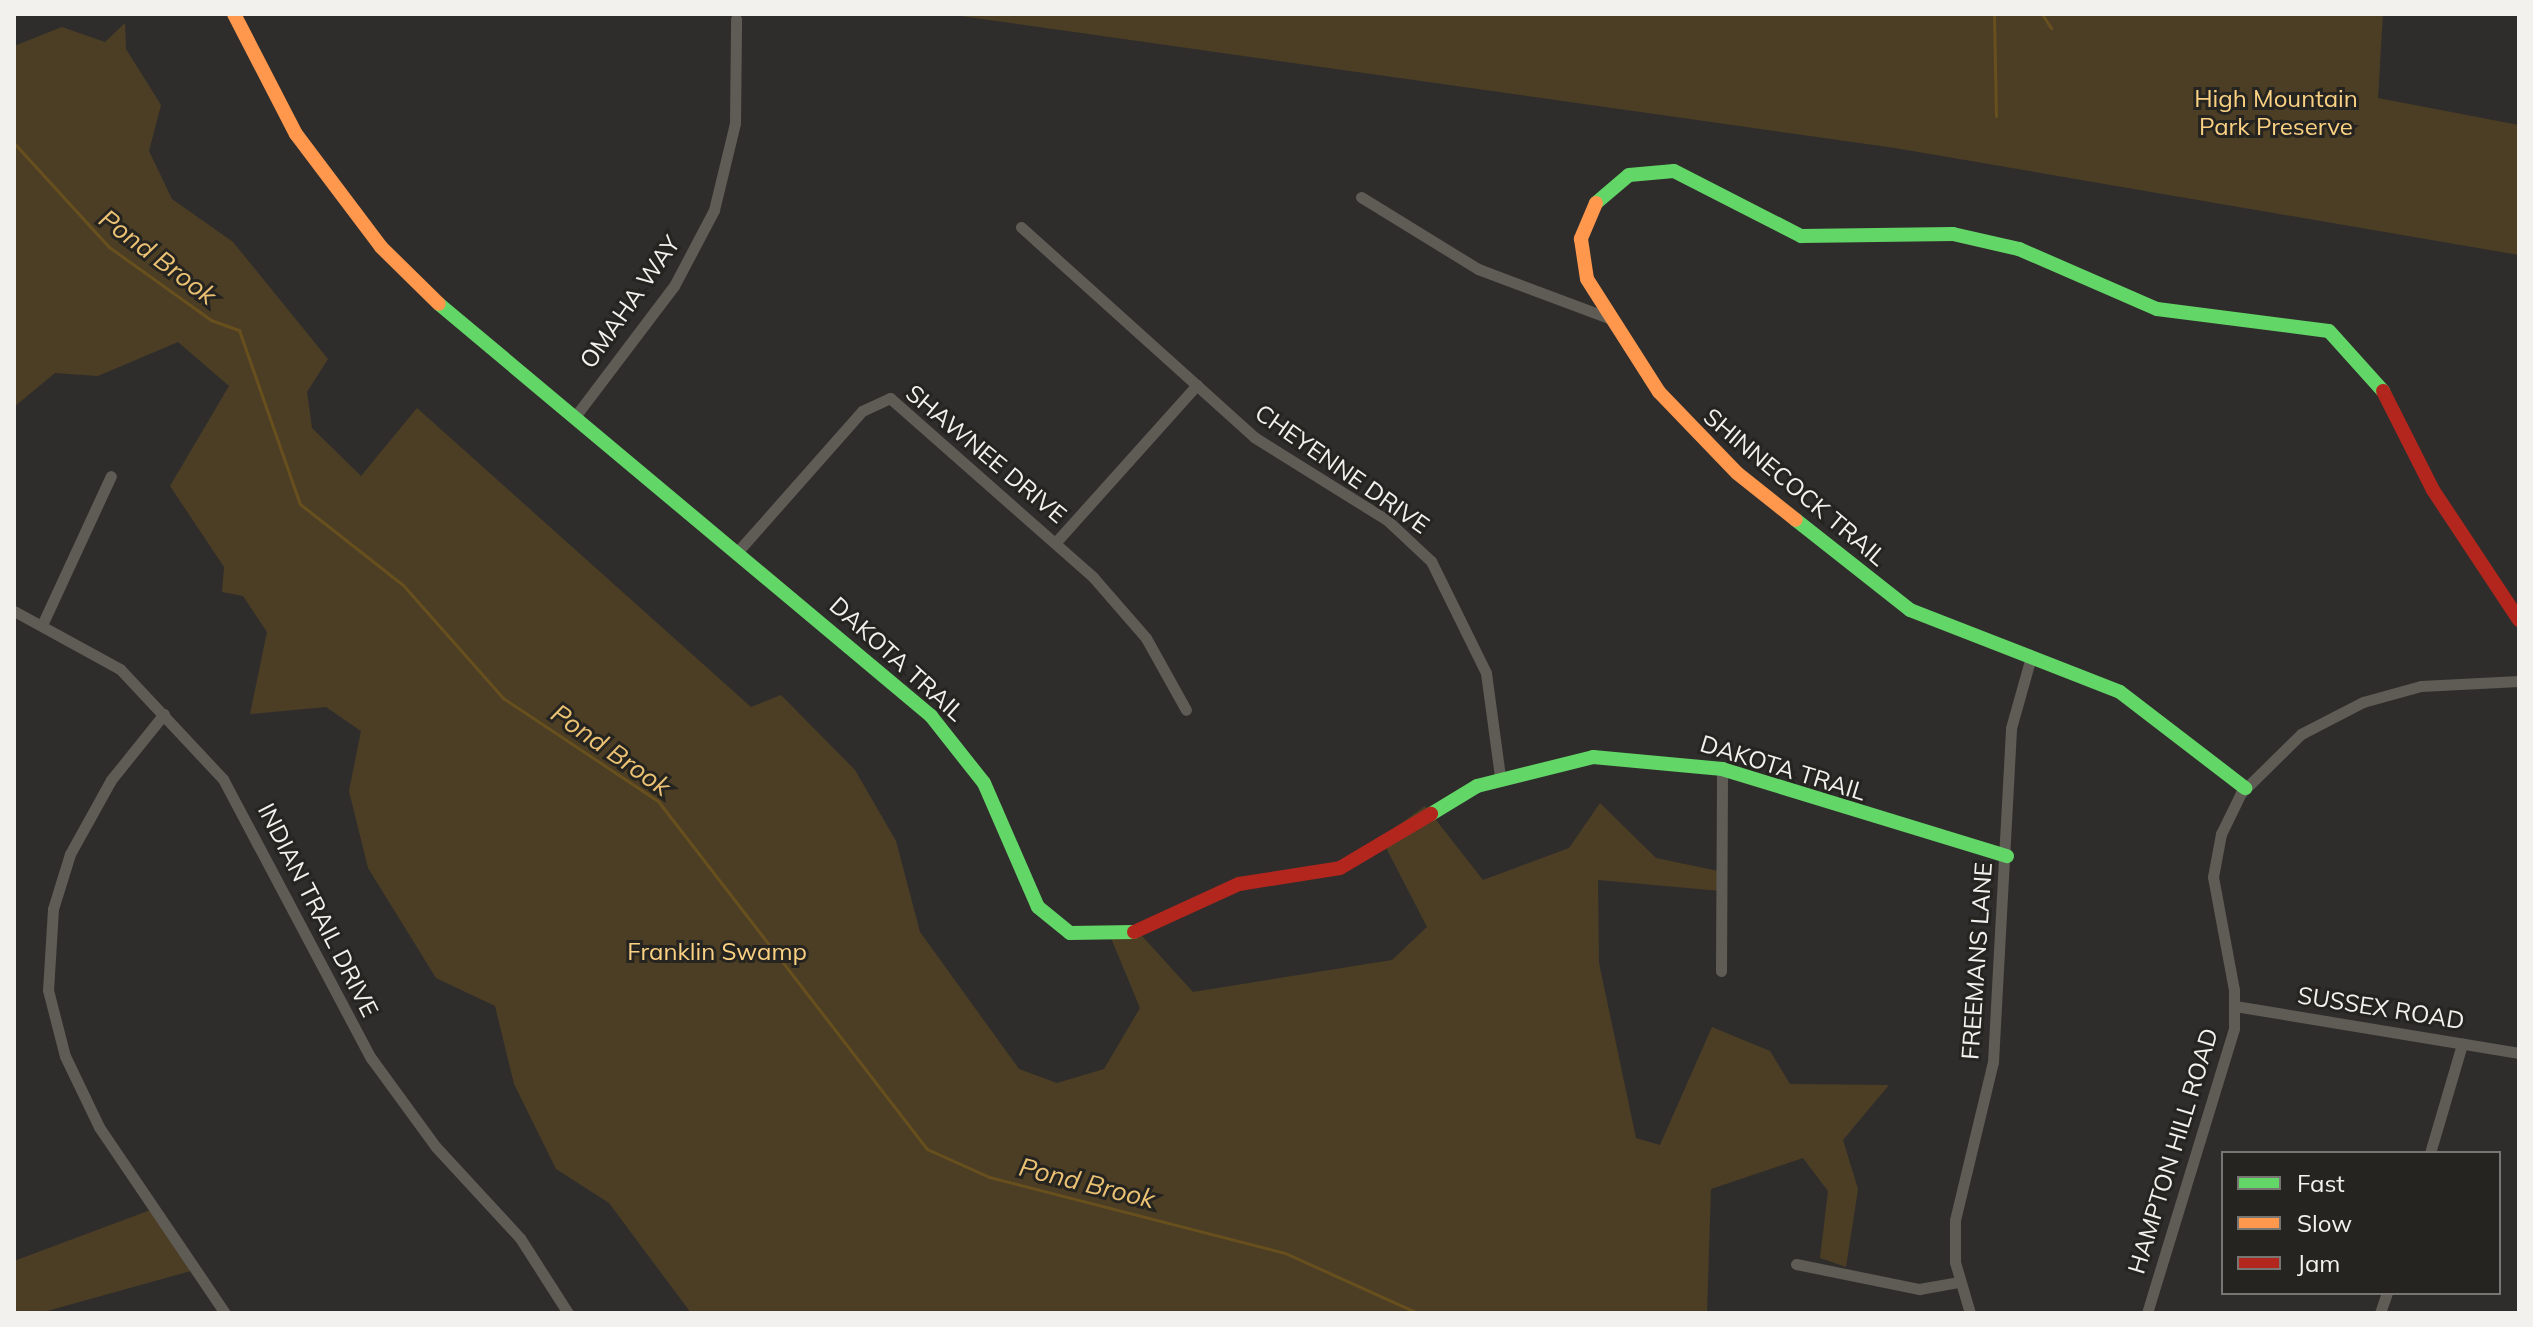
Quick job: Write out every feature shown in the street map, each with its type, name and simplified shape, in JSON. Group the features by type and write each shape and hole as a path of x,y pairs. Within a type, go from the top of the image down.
{"street":[{"name":"DAKOTA TRAIL","path":"234,14 296,134 381,247 464,329 740,549 953,740 997,807 1038,907 1085,938 1127,935 1239,884 1350,865 1413,820 1500,777 1619,756 1722,769 2007,856"},
{"name":"OMAHA WAY","path":"574,418 674,286 714,210 735,123 736,19"},
{"name":"SHINNECOCK TRAIL","path":"2245,788 2120,692 1919,615 1859,571 1707,445 1609,318 1582,265 1584,224 1610,187 1657,170 1705,180 1766,224 1801,236 1953,234 2030,252 2157,309 2312,325 2366,362 2433,490 2519,620"},
{"path":"1361,197 1478,269 1609,318"},
{"name":"CHEYENNE DRIVE","path":"1021,227 1281,458 1387,520 1431,561 1486,673 1500,777"},
{"path":"1056,542 1197,385"},
{"name":"SHAWNEE DRIVE","path":"740,549 862,411 890,398 1056,542 1146,638 1186,710"},
{"path":"42,625 111,476"},
{"name":"INDIAN TRAIL DRIVE","path":"14,611 103,657 164,714 240,804 298,931 371,1058 436,1147 520,1238 568,1313"},
{"name":"FREEMANS LANE","path":"1970,1313 1959,1282 1955,1220 1993,1062 2007,856 2011,728 2031,657"},
{"name":"HAMPTON HILL ROAD","path":"2147,1313 2216,1098 2235,1006 2213,877 2221,834 2245,788 2301,734 2363,702 2434,684 2519,681"},
{"path":"164,714 111,780 70,854 53,909 48,990 65,1056 99,1127 225,1313"},
{"path":"1721,971 1722,769"},
{"name":"SUSSEX ROAD","path":"2235,1006 2519,1053"},
{"path":"2431,1151 2462,1044"},
{"path":"1796,1264 1919,1289 1959,1282"}],"green space":[{"name":"High Mountain Park Preserve","path":"947,14 2383,14 2378,98 2519,125 2519,255 1895,148"},
{"name":"Franklin Swamp","path":"125,23 126,49 161,105 149,151 172,199 233,242 328,359 307,392 312,428 361,476 417,408 751,707 781,695 855,770 896,841 920,932 1019,1069 1057,1083 1104,1069 1140,1008 1111,938 1133,926 1193,992 1392,960 1427,927 1381,838 1425,806 1483,880 1569,848 1600,803 1656,858 1723,872 1721,891 1598,880 1599,963 1636,1138 1660,1145 1712,1027 1770,1051 1790,1084 1889,1085 1843,1140 1858,1189 1846,1267 1820,1258 1828,1191 1803,1158 1711,1189 1707,1313 691,1313 609,1203 556,1169 514,1084 495,1006 436,978 368,868 349,791 361,731 326,707 250,714 267,632 243,596 222,592 224,567 170,486 229,386 178,342 98,376 55,373 14,407 14,46 62,27 105,42"},
{"path":"153,1209 198,1269 40,1313 14,1313 14,1261"}],"waterway":[{"path":"1994,14 1996,116"},
{"path":"2042,14 2051,28"},
{"name":"Pond Brook","path":"14,143 109,247 211,320 239,330 300,504 403,585 503,698 658,801 927,1149 989,1177 1285,1253 1418,1313"}],"traffic: fast":[{"path":"1596,203 1629,175 1674,171 1801,236 1953,234 2019,249 2157,309 2329,331 2383,391"},
{"path":"439,304 931,716 984,783 1038,907 1070,933 1134,932"},
{"path":"1796,520 1910,610 2120,692 2245,788"},
{"path":"1431,814 1477,786 1593,757 1722,769 2007,856"}],"traffic: slow":[{"path":"234,14 296,134 381,247 439,304"},
{"path":"1596,203 1581,239 1587,279 1659,392 1737,473 1796,520"}],"traffic: jam":[{"path":"2383,391 2433,490 2519,620"},
{"path":"1134,932 1239,884 1340,868 1431,814"}]}
